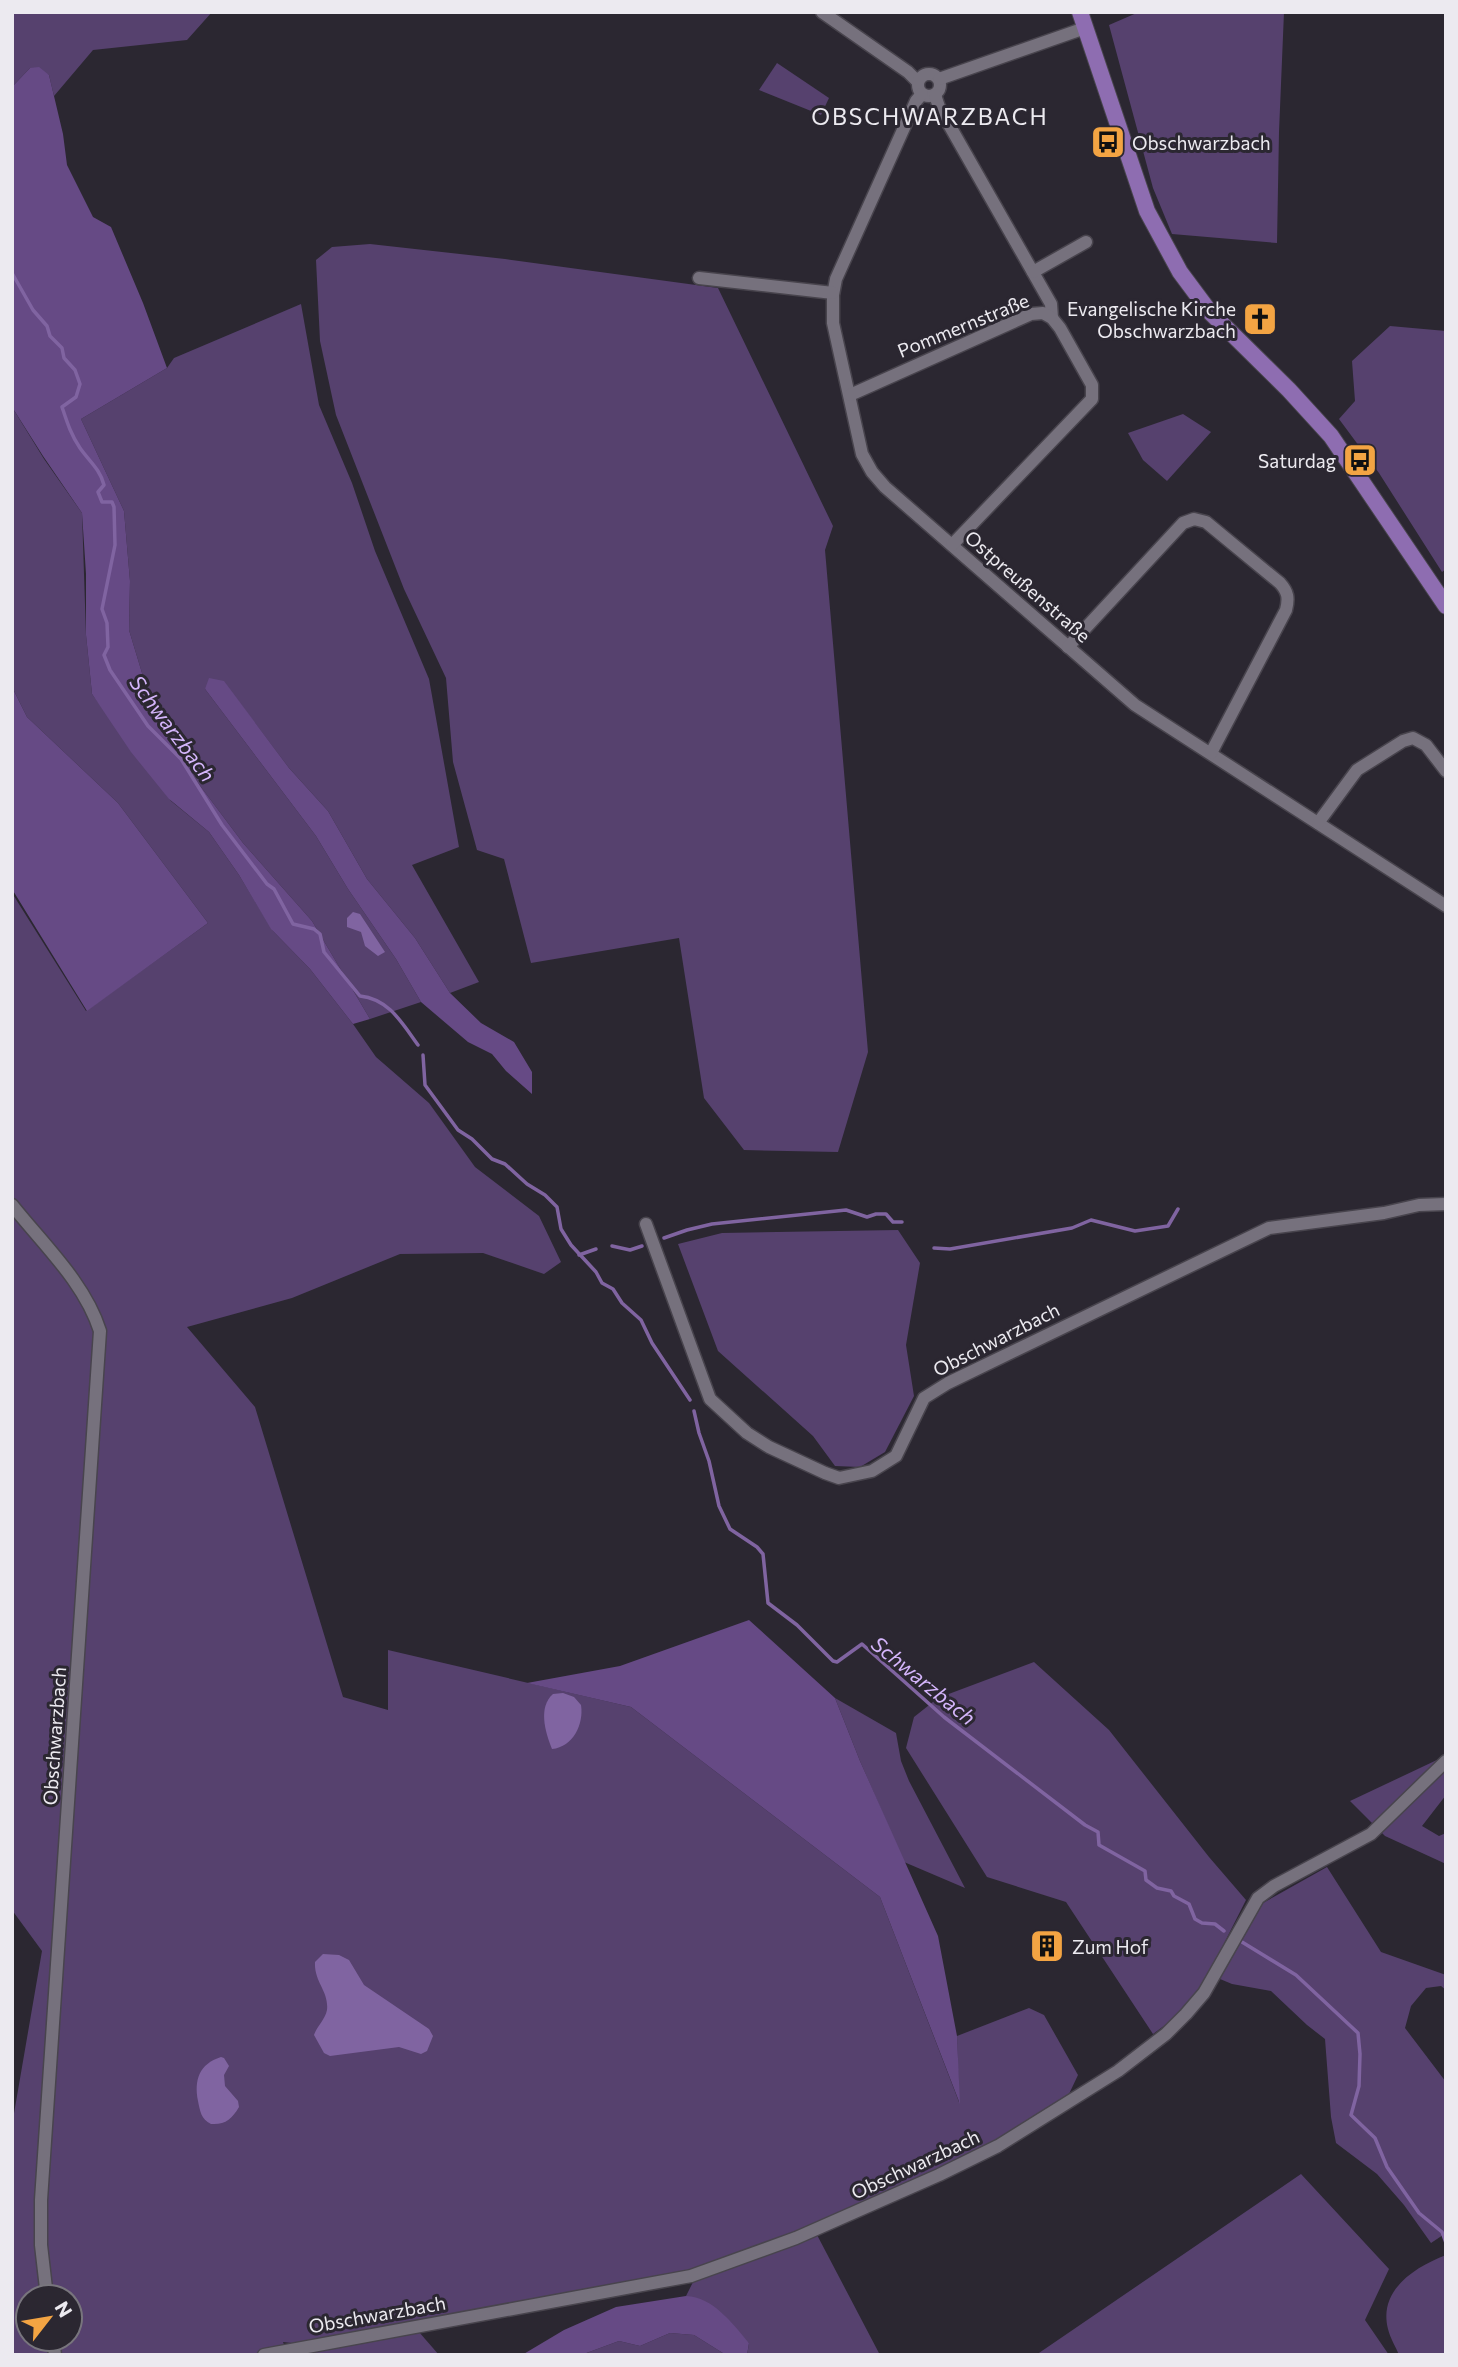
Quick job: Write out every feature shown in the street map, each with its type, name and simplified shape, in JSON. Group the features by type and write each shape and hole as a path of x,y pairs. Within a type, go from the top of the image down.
{"main road":[{"path":"1082,20 1147,211 1180,272 1209,311 1331,436 1446,606"}],"street":[{"path":"822,12 908,72 939,107 1051,304 1052,318"},
{"path":"925,90 923,75 927,73 932,73 939,79 1082,20"},
{"name":"Ostpreußenstraße","path":"939,79 940,87 925,90 916,101 836,279 833,293 833,323 862,454 872,472 885,487 1135,705 1446,906"},
{"path":"1033,272 1086,242"},
{"path":"699,278 833,293"},
{"name":"Pommernstraße","path":"850,395 1031,314 1042,313 1052,318 1060,328 1092,385 1092,399 952,545"},
{"path":"1068,647 1184,523 1194,519 1206,522 1280,583 1287,591 1288,600 1286,610 1211,753"},
{"path":"1318,823 1357,770 1403,741 1413,738 1426,745 1446,771"},
{"name":"Obschwarzbach","path":"646,1224 710,1399 747,1433 769,1447 839,1478 872,1471 896,1455 925,1398 948,1383 1269,1228 1384,1213 1419,1205 1446,1204"},
{"name":"Obschwarzbach","path":"12,1205 94,1311 100,1331 40,2200 45,2283"},
{"name":"Obschwarzbach","path":"264,2355 691,2276 796,2238 998,2146 1126,2065 1166,2034 1204,1993 1258,1898 1274,1886 1371,1834 1446,1761"}],"shaded area":[{"path":"12,12 212,12 187,40 93,50 54,96 49,75 30,68 12,87"},
{"path":"1139,12 1284,12 1277,243 1172,234 1153,188 1109,25"},
{"path":"777,63 829,98 821,115 759,90"},
{"path":"39,67 49,75 63,134 67,165 93,217 111,227 167,368 81,419 124,511 130,581 129,630 155,716 189,771 243,843 312,921 370,1019 353,1024 310,969 271,929 239,875 209,832 169,799 131,752 92,694 86,635 82,513 12,407 12,87 30,68"},
{"path":"370,244 718,288 833,526 825,550 868,1052 838,1152 744,1150 704,1098 679,938 531,963 504,859 477,850 453,762 446,678 404,589 336,415 320,341 316,260 332,247"},
{"path":"301,304 319,405 352,483 375,551 429,679 459,847 412,865 479,982 450,993 415,938 367,879 328,811 289,768 223,681 205,689 316,836 421,1002 370,1019 312,921 243,843 189,771 155,716 129,630 130,581 124,511 81,419 167,368 174,358"},
{"path":"1390,326 1446,331 1446,569 1442,572 1379,473 1339,419 1355,401 1352,361"},
{"path":"12,407 82,513 86,635 92,694 171,801 209,832 273,931 310,969 376,1057 429,1103 475,1167 539,1216 561,1262 544,1274 483,1253 400,1254 292,1298 187,1327 255,1407 343,1697 388,1710 388,1650 631,1707 880,1897 959,2102 957,2036 1029,2008 1044,2015 1078,2075 1069,2094 995,2144 797,2235 690,2271 300,2344 283,2342 288,2355 12,2355 12,2125 42,1951 12,1910 12,893 86,1011 208,923 118,803 27,717 12,687"},
{"path":"1183,414 1211,432 1167,481 1143,460 1128,433"},
{"path":"209,678 224,681 289,768 328,811 367,879 415,938 450,993 481,1023 514,1042 532,1072 532,1094 506,1071 492,1054 468,1042 421,1002 316,836 205,689"},
{"path":"12,687 27,717 118,803 208,923 87,1011 12,889"},
{"path":"353,912 360,914 385,952 378,956 365,946 361,932 347,927 347,918"},
{"path":"898,1230 920,1263 906,1345 914,1396 885,1452 860,1467 835,1466 813,1436 718,1351 678,1244 722,1233"},
{"path":"749,1620 835,1698 938,1936 957,2036 960,2104 880,1897 631,1707 527,1683 620,1666"},
{"path":"1034,1662 1109,1730 1246,1900 1201,1989 1176,2017 1153,2034 1066,1902 987,1877 906,1748 914,1717 938,1698"},
{"path":"563,1693 574,1697 581,1705 581,1720 576,1733 566,1744 552,1749 545,1728 544,1713 548,1699 553,1694"},
{"path":"835,1698 896,1733 901,1761 909,1781 965,1888 904,1862"},
{"path":"1446,1752 1446,1795 1422,1826 1439,1836 1446,1833 1446,1864 1385,1836 1350,1801 1439,1759"},
{"path":"1327,1867 1381,1952 1446,1975 1446,1990 1441,1986 1426,1988 1411,2006 1405,2028 1446,2082 1446,2233 1431,2243 1404,2205 1377,2174 1336,2143 1331,2117 1325,2039 1271,1991 1232,1984 1220,1979 1263,1903"},
{"path":"323,1954 339,1955 349,1960 364,1985 429,2029 433,2036 427,2051 421,2054 399,2047 330,2056 324,2053 314,2035 327,2010 326,1997 315,1969 315,1962"},
{"path":"221,2057 229,2066 224,2075 225,2086 238,2101 239,2107 228,2120 211,2124 200,2111 197,2086 203,2068"},
{"path":"1301,2174 1389,2269 1365,2320 1389,2355 1036,2355"},
{"path":"816,2233 880,2355 747,2355 749,2343 686,2296 693,2282"},
{"path":"1446,2255 1446,2355 1399,2355 1388,2329 1388,2303 1411,2273"},
{"path":"686,2296 705,2301 721,2312 749,2343 747,2355 726,2355 694,2335 670,2333 640,2346 619,2341 581,2355 522,2355 564,2330 616,2307"},
{"path":"419,2332 439,2355 301,2355 303,2352"},
{"path":"670,2333 694,2335 726,2355 581,2355 619,2341 640,2346"}],"waterway":[{"name":"Schwarzbach","path":"12,273 33,310 47,326 50,336 62,348 64,358 75,370 80,384 76,397 62,407 74,438 102,479 104,485 98,492 102,502 112,502 114,507 115,545 102,609 107,623 108,647 104,655 110,670 148,726 181,759 222,825 267,884 274,889 293,924 314,929 320,934 324,952 360,996 387,1007 418,1045"},
{"name":"Schwarzbach","path":"423,1055 425,1085 458,1130 472,1139 492,1159 505,1164 527,1184 545,1195 557,1207 561,1229 571,1245 596,1272 602,1283 613,1289 622,1303 641,1320 652,1343 690,1400"},
{"path":"934,1248 950,1249 1072,1228 1091,1220 1135,1231 1168,1226 1178,1209"},
{"path":"664,1238 712,1224 846,1210 867,1217 886,1214 893,1222 902,1222"},
{"path":"612,1246 630,1250 642,1246"},
{"path":"579,1255 596,1249"},
{"name":"Schwarzbach","path":"694,1411 719,1506 730,1529 763,1554 768,1603 797,1625 833,1661 837,1662 862,1644 944,1717 1085,1825 1098,1832 1099,1845 1145,1871 1146,1880 1157,1888 1171,1891 1174,1896 1189,1904 1195,1919 1202,1923 1215,1924 1224,1931"},
{"name":"Schwarzbach","path":"1242,1942 1296,1975 1358,2033 1359,2086 1351,2115 1375,2138 1387,2167 1419,2213 1442,2232 1446,2243"}],"place":[{"name":"Obschwarzbach","path":"1108,142"},
{"name":"Evangelische Kirche Obschwarzbach","path":"1260,319"},
{"name":"Saturdag","path":"1360,460"},
{"name":"Zum Hof","path":"1047,1946"}],"district":[{"name":"OBSCHWARZBACH","path":"930,116"}]}
